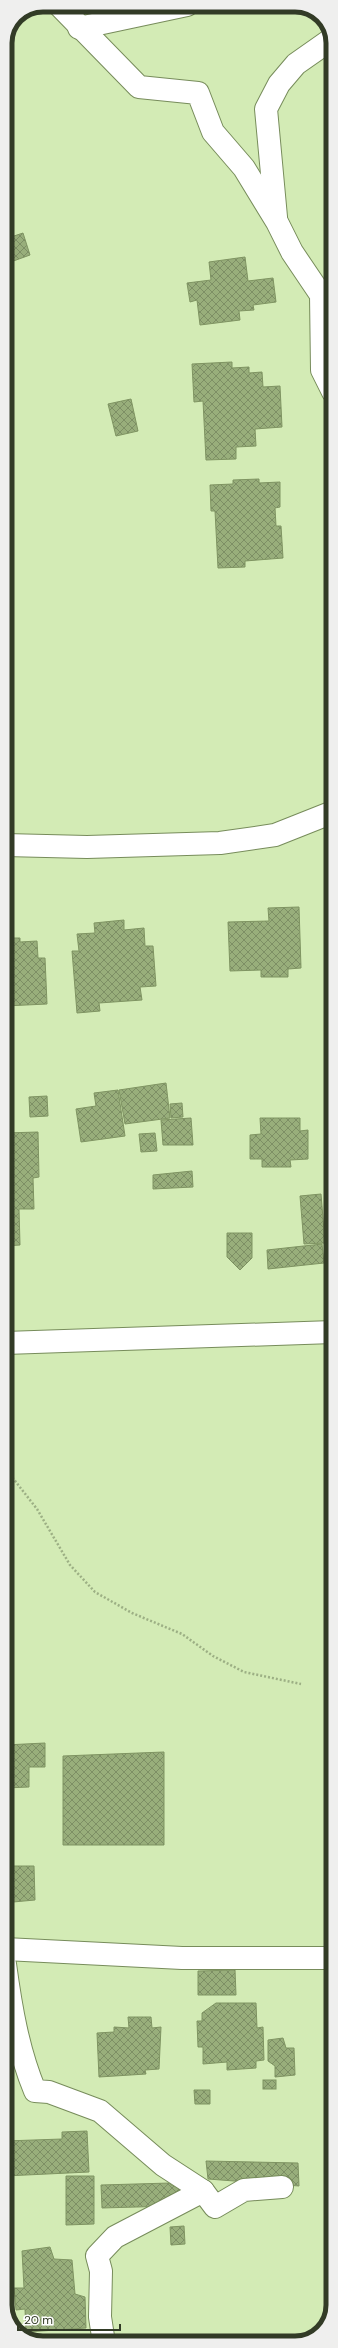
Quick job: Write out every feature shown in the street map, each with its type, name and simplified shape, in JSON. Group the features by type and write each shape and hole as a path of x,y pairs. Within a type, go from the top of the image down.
{"street":[{"path":"65,12 139,87 198,93 213,132 244,168 277,222 292,252 321,295 322,370 326,378"},
{"path":"80,28 154,12"},
{"path":"277,222 266,109 279,84 296,64 326,43"},
{"path":"12,845 87,847 220,844 275,835 326,815"},
{"path":"12,1343 326,1332"},
{"path":"12,1949 182,1958 326,1958"},
{"path":"12,2009 23,2062 35,2091 49,2092 100,2111 163,2165 203,2191 215,2207 244,2190 282,2187"},
{"path":"103,2336 100,2317 101,2271 97,2256 115,2237 203,2191"}],"path":[{"path":"12,1477 37,1509 70,1565 95,1592 142,1618 182,1634 217,1658 244,1672 301,1684"}],"building":[{"path":"23,233 30,255 12,261 12,237"},
{"path":"245,257 248,281 273,278 276,302 253,305 254,310 239,311 240,320 200,325 197,300 190,302 187,283 211,280 209,262"},
{"path":"232,362 232,368 249,367 249,373 262,372 263,387 280,386 282,427 255,429 256,446 236,447 236,459 206,460 203,401 194,402 192,364"},
{"path":"131,399 138,431 116,436 108,404"},
{"path":"259,479 259,483 280,482 280,507 275,508 276,526 281,526 283,558 245,561 245,567 218,568 215,511 211,511 210,485 233,484 233,480"},
{"path":"299,907 301,968 288,969 288,977 261,977 261,970 230,971 228,922 269,921 268,908"},
{"path":"124,920 124,930 144,928 145,946 153,946 156,986 140,987 142,1000 99,1003 100,1011 77,1013 72,951 79,951 77,934 95,933 94,923"},
{"path":"12,938 20,938 20,942 37,941 38,958 45,958 47,1004 12,1006"},
{"path":"166,1083 170,1118 125,1124 119,1090"},
{"path":"118,1090 125,1136 81,1142 76,1109 96,1106 94,1093"},
{"path":"47,1096 48,1116 30,1117 29,1097"},
{"path":"182,1103 183,1117 171,1118 170,1104"},
{"path":"191,1118 193,1145 163,1145 161,1120"},
{"path":"260,1118 300,1118 300,1131 308,1130 308,1159 290,1160 291,1167 262,1167 262,1159 250,1159 250,1135 261,1134"},
{"path":"38,1132 39,1177 33,1178 34,1209 19,1209 20,1245 12,1246 12,1133"},
{"path":"155,1133 157,1151 141,1152 139,1134"},
{"path":"192,1171 193,1187 153,1189 153,1175"},
{"path":"321,1194 325,1243 304,1244 300,1196"},
{"path":"227,1233 252,1233 252,1258 240,1270 227,1257"},
{"path":"322,1244 324,1263 268,1269 267,1250"},
{"path":"45,1743 45,1767 29,1767 29,1787 12,1788 12,1745"},
{"path":"164,1752 164,1845 63,1845 63,1756"},
{"path":"12,1866 34,1866 35,1900 13,1902"},
{"path":"235,1970 236,1995 198,1995 198,1971"},
{"path":"216,2003 256,2003 257,2028 263,2027 264,2060 256,2061 256,2068 227,2070 227,2062 203,2064 203,2047 198,2047 197,2021 202,2021 202,2013"},
{"path":"128,2017 151,2017 152,2028 161,2027 159,2069 145,2070 146,2074 99,2077 97,2033 114,2032 114,2027 129,2028"},
{"path":"283,2038 286,2048 294,2048 295,2075 275,2077 275,2066 268,2061 268,2040"},
{"path":"263,2080 276,2080 276,2089 263,2089"},
{"path":"194,2090 210,2090 210,2104 195,2104"},
{"path":"87,2131 89,2172 12,2176 12,2141 62,2139 62,2132"},
{"path":"206,2161 298,2163 299,2186 208,2179"},
{"path":"66,2176 94,2176 94,2224 66,2225"},
{"path":"170,2183 171,2185 182,2184 183,2196 171,2206 102,2208 101,2185"},
{"path":"184,2226 185,2244 171,2245 170,2227"},
{"path":"50,2247 54,2259 72,2260 75,2294 85,2297 86,2328 28,2332 26,2330 25,2309 16,2310 14,2288 24,2288 22,2251"}]}
